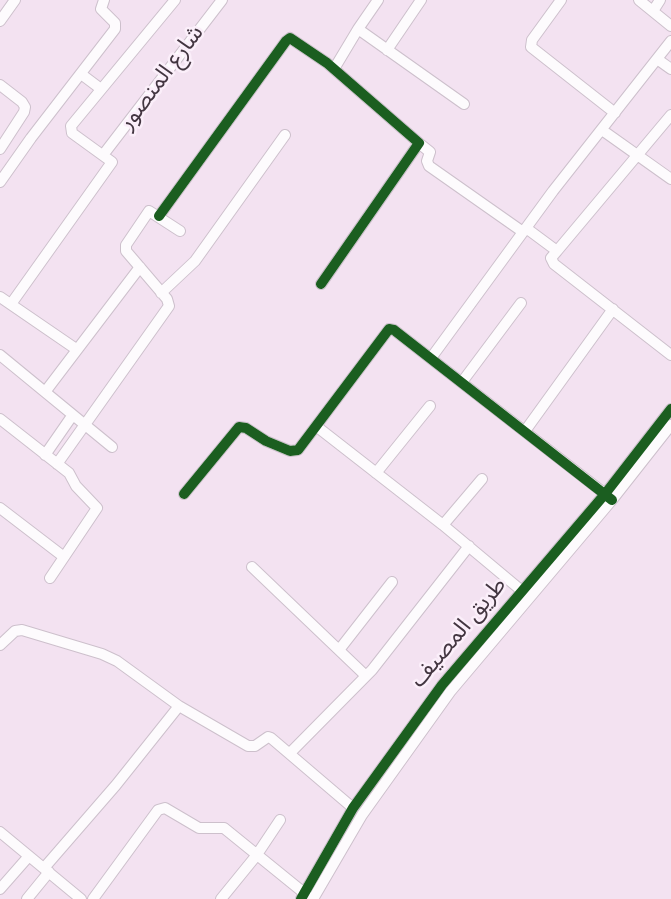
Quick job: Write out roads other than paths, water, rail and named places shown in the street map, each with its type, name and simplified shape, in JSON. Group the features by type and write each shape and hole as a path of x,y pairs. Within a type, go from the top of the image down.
{"street":[{"path":"0,21 15,0"},
{"path":"0,182 116,28 101,9 104,0"},
{"path":"11,304 112,162 70,130 175,0"},
{"name":"شارع المنصور","path":"103,155 222,0"},
{"path":"334,69 378,0"},
{"path":"387,50 421,0"},
{"path":"561,0 532,40 531,47 615,113"},
{"path":"639,0 671,26"},
{"path":"653,11 660,0"},
{"path":"358,29 464,104"},
{"path":"159,216 287,39 292,39 334,69 416,138 419,144 430,152 427,161 429,166 557,251"},
{"path":"431,358 525,230 671,41"},
{"path":"657,59 671,69"},
{"path":"81,74 101,89"},
{"path":"0,85 25,107 0,149"},
{"path":"671,115 551,258 554,264 671,355"},
{"path":"601,130 671,179"},
{"path":"162,293 195,261 285,135"},
{"path":"321,284 419,144"},
{"path":"57,464 169,306 162,293 126,251 126,247 148,212 153,212 180,231"},
{"path":"45,393 140,267"},
{"path":"0,297 76,349"},
{"path":"462,382 521,303"},
{"path":"525,431 613,309"},
{"path":"184,494 239,428 246,428 265,441 293,452 298,450 387,330 394,330 609,497"},
{"path":"0,355 112,447"},
{"path":"376,473 430,406"},
{"name":"طريق المصيف","path":"308,898 353,807 442,685 522,591 609,497 671,409"},
{"path":"45,455 72,416"},
{"path":"0,419 72,477 76,486 97,508 50,578"},
{"name":"طريق المصيف","path":"308,898 362,815 450,692 671,425"},
{"path":"316,426 443,525 522,591"},
{"path":"443,525 482,479"},
{"path":"0,508 64,557"},
{"path":"290,753 366,676 469,546"},
{"path":"252,568 366,676"},
{"path":"339,650 392,582"},
{"path":"0,645 15,631 22,630 102,654 117,661 179,706 248,746 255,746 268,737 353,807"},
{"path":"27,899 46,870 179,706"},
{"path":"96,898 161,808 199,828 223,828 308,898"},
{"path":"221,899 256,856 280,820"},
{"path":"0,832 81,899"},
{"path":"0,889 29,856"},
{"path":"62,899 70,890"}]}
